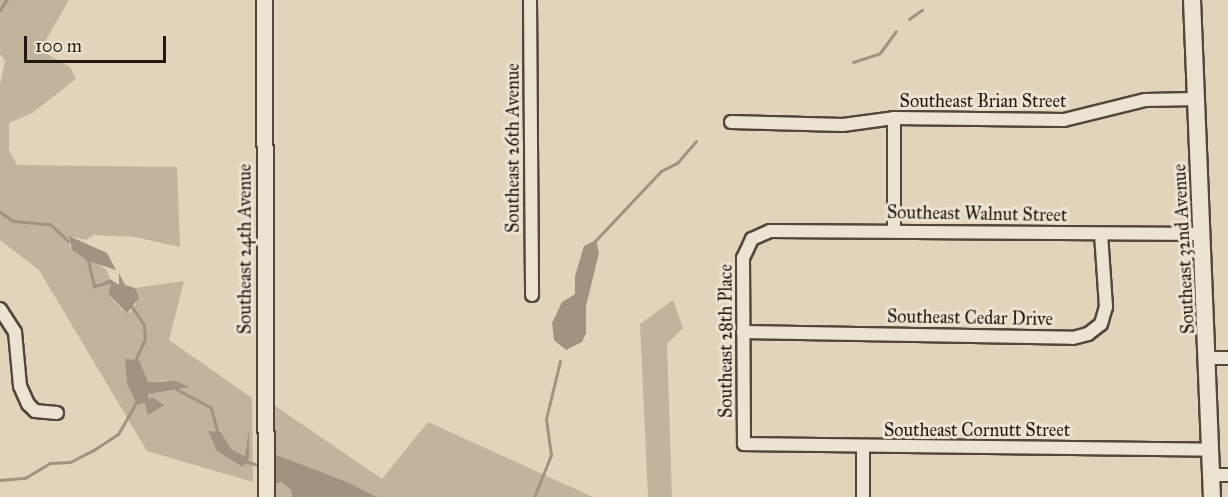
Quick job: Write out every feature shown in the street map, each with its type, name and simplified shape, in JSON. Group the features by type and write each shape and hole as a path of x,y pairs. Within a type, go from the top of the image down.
{"main road":[{"name":"Southeast 32nd Avenue","path":"1191,0 1209,358 1211,450 1220,475 1212,497"}],"street":[{"name":"Southeast 24th Avenue","path":"264,0 266,491"},
{"name":"Southeast 26th Avenue","path":"530,0 532,295"},
{"name":"Southeast Brian Street","path":"731,122 843,125 894,118 1065,120 1145,100 1197,99"},
{"path":"894,118 894,231"},
{"name":"Southeast Walnut Street","path":"752,239 770,231 1203,234"},
{"name":"Southeast Cedar Drive","path":"743,332 1073,338 1101,324 1106,307 1101,234"},
{"name":"Southeast 28th Place","path":"744,444 743,258 752,239"},
{"path":"0,309 15,332 20,386 28,404 35,411 57,413"},
{"path":"1209,358 1228,358"},
{"name":"Southeast Cornutt Street","path":"744,444 1211,450"},
{"path":"863,447 863,497"}],"shaded area":[{"path":"0,0 69,0 40,50 70,67 76,79 32,113 9,123 9,150 17,165 177,167 180,247 135,237 94,235 86,240 74,237 67,240 72,250 106,269 110,278 104,283 111,285 108,294 122,310 130,312 136,304 135,288 184,281 169,340 252,398 253,482 147,451 39,270 0,240 0,85 5,61 0,54","holes":["128,372 148,382 167,380 160,391 148,394 149,400 138,405 127,383","221,432 231,449 246,456 246,444 249,457 217,451"]},
{"path":"69,236 107,253 116,270 88,261 72,250"},
{"path":"596,240 599,253 586,306 586,333 582,342 566,350 554,340 552,323 562,302 575,294 575,276 584,246"},
{"path":"119,273 125,285 135,288 139,298 127,313 108,294 111,285 103,282 110,279 119,285"},
{"path":"673,300 683,328 667,344 672,497 648,497 640,324"},
{"path":"125,359 139,360 148,382 176,381 189,387 148,394 149,400 152,397 164,405 148,415 145,403 137,405 127,383"},
{"path":"274,405 382,479 428,422 593,497 377,497 274,454"},
{"path":"249,430 249,458 243,467 217,451 208,431 221,432 231,449 245,456"},
{"path":"274,454 349,483 377,497 292,497 291,490 281,482 270,486"},
{"path":"281,482 291,490 292,497 271,497 270,486"}],"waterway":[{"path":"0,10 6,0"},
{"path":"909,19 922,10"},
{"path":"853,62 880,53 896,31"},
{"path":"594,242 661,171 677,163 696,141"},
{"path":"0,212 13,221 50,224 68,241"},
{"path":"88,260 94,286 107,283"},
{"path":"130,304 144,325 145,339 134,363"},
{"path":"534,497 551,455 546,419 560,361"},
{"path":"176,389 211,408 218,435"},
{"path":"0,480 25,478 50,463 70,462 92,451 118,434 138,400"},
{"path":"244,461 261,466"}]}
